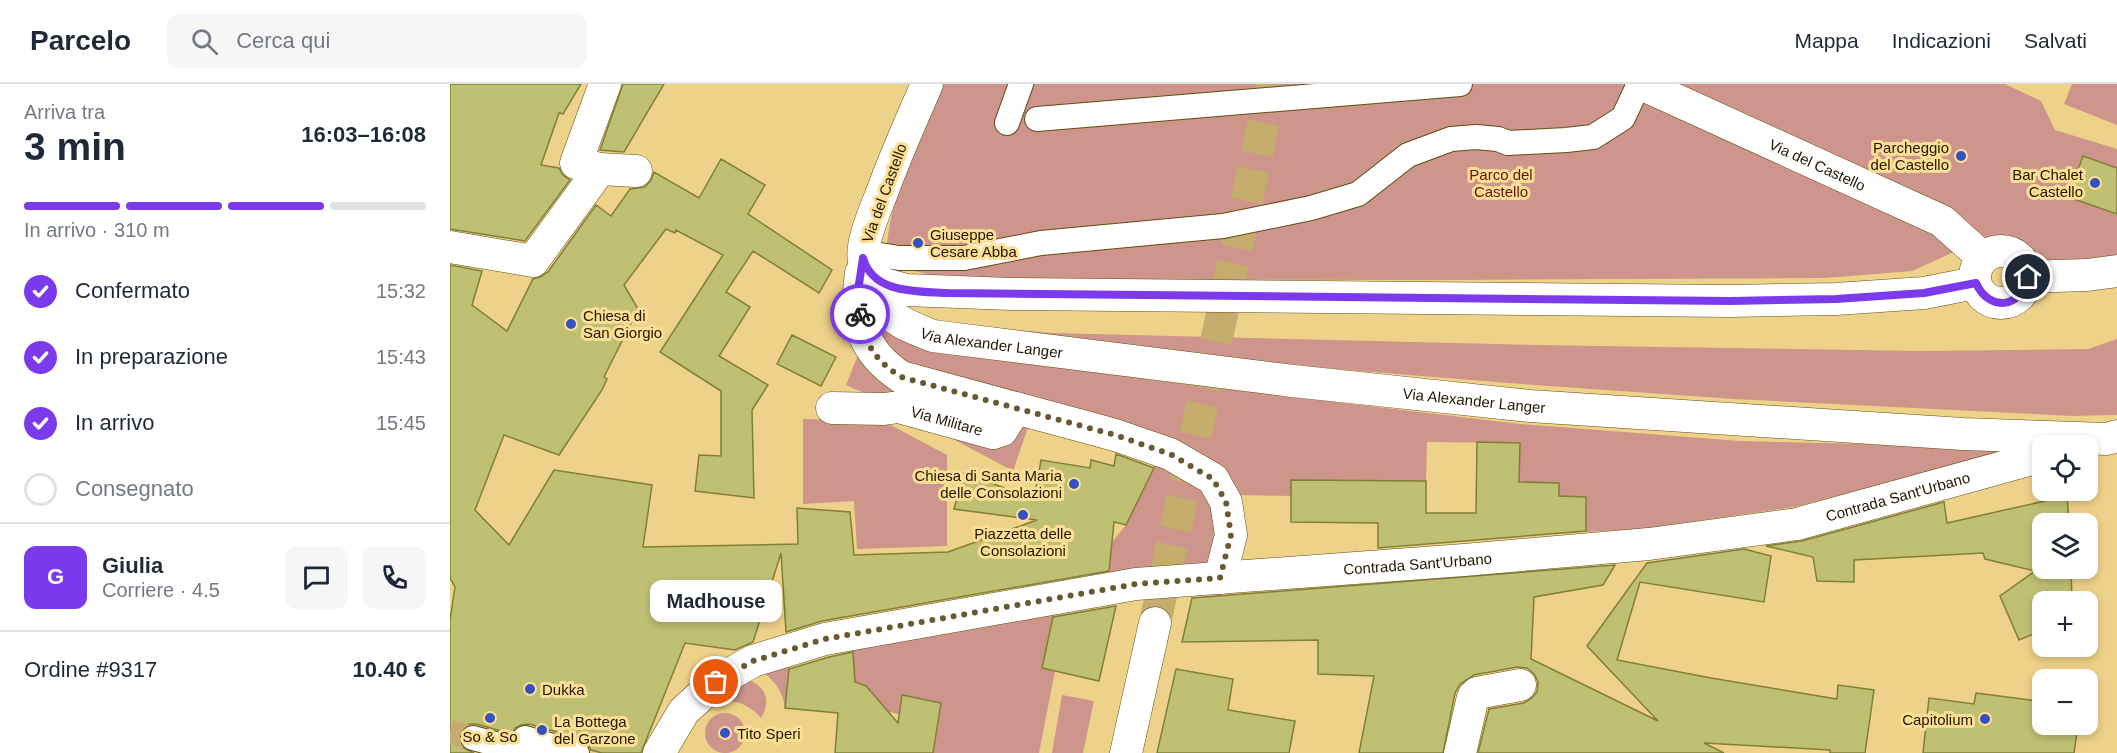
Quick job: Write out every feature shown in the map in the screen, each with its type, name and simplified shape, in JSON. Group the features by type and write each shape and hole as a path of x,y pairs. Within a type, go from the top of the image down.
{"street":[{"path":"605,84 576,163 600,169 636,171"},
{"name":"Via del Castello","path":"864,259 896,156 927,84"},
{"path":"1007,123 1022,84"},
{"path":"1037,119 1460,84"},
{"path":"1640,84 1623,118 1593,137 1508,143 1498,139 1476,137 1452,140 1408,155 1358,194 1300,210 1223,226 1041,243 964,258 899,258 874,254 864,259 884,284 906,290 1023,294 1730,301 1836,299 1924,293 1979,271 1991,253 2001,251 2012,253 2020,258 2026,267 2028,277 2087,275 2117,271"},
{"name":"Via del Castello","path":"1640,84 1942,221 1979,271 1980,293 1988,300 1999,303 2010,302 2019,297 2026,288 2028,277"},
{"path":"450,247 533,261 600,169"},
{"name":"Via Militare","path":"864,259 859,302 863,332 870,348 882,365 901,377 1115,435 1170,454 1213,479 1226,502 1231,535 1220,578"},
{"name":"Via Alexander Langer","path":"864,259 870,286 877,300 889,314 903,324 933,336 1293,381 1530,406 1963,434 2102,440"},
{"name":"Via Militare","path":"832,408 899,407 993,433 1002,430 1015,409"},
{"name":"Contrada Sant'Urbano","path":"659,753 684,711 705,691 740,668 825,639 1127,585 1649,544 1797,524 2032,459"},
{"path":"1126,753 1155,623"},
{"path":"1460,753 1473,697 1477,693 1520,686"},
{"path":"473,738 577,753"}],"green space":[{"name":"Parco del Castello","path":"941,84 2005,84 2041,101 2055,130 2117,149 2117,261 2050,263 1978,241 1912,271 1825,278 947,279 902,268 886,255 893,211 906,167"},
{"path":"2072,84 2117,84 2117,125 2064,104"},
{"path":"871,301 933,344 1151,380 1520,424 1740,441 2000,447 2000,453 1794,507 1642,529 1586,532 1586,497 1559,496 1559,483 1519,482 1519,443 1427,442 1426,481 1292,480 1291,496 1236,495 905,370 871,332"},
{"path":"943,324 1052,333 1535,345 1921,351 2088,349 2117,339 2117,415 2072,416 1734,399 1508,383 1236,361"},
{"path":"858,355 867,355 1031,419 1013,471 878,399 846,385"},
{"path":"803,419 883,421 947,455 947,546 857,549 854,501 803,504"},
{"path":"1157,461 1208,484 1220,504 1211,566 1109,574 1112,542 1126,525"},
{"path":"1056,607 1042,667 1055,671 1039,753 933,753 941,703 902,695 899,714 890,712 889,720 871,718 873,694 866,686 855,682 852,644"},
{"path":"791,658 785,708 778,688 764,673"},
{"path":"745,679 752,681 765,694 766,705 761,718 740,703 714,701"},
{"path":"1062,695 1094,701 1083,753 1052,753"},
{"path":"725,713 739,719 745,733 739,747 725,753 711,747 705,733 711,719"}],"building":[{"path":"450,84 581,84 563,114 559,113 541,165 559,168 570,180 525,241 450,229"},
{"path":"623,84 664,84 624,152 600,150"},
{"name":"Bar Chalet Castello","path":"2083,156 2117,168 2117,214 2068,197"},
{"path":"721,159 765,185 748,214 832,270 819,293 753,251 726,292 750,307 719,356 768,385 752,410 754,498 695,491 699,455 721,456 721,391 660,352 723,255 676,230 675,233 666,229 624,285 638,309 604,377 607,379 602,390 559,455 504,435 475,510 509,545 554,470 652,485 643,547 798,544 797,508 850,512 854,555 948,552 1037,520 954,509 964,473 1034,499 1041,460 1090,468 1091,460 1114,466 1116,454 1154,468 1126,525 1114,522 1109,571 822,621 786,632 781,553 753,642 735,650 685,643 641,753 602,753 591,750 588,744 581,739 529,724 515,728 512,734 469,724 459,735 459,742 463,748 474,753 450,753 450,620 455,587 450,578 450,265 482,271 472,305 507,331 533,279 548,272 596,205 611,216 630,189 645,187 654,172 699,198"},
{"path":"792,335 836,357 821,386 777,364"},
{"path":"1477,442 1520,443 1519,482 1559,483 1559,496 1586,497 1586,531 1378,548 1378,523 1291,522 1291,480 1426,481 1426,513 1476,513"},
{"path":"2045,501 2067,501 2068,513 2032,513 2032,570 1985,559 1983,553 1854,560 1854,582 1817,581 1813,557 1766,546 1802,541 1944,502 1947,523"},
{"path":"1744,549 1771,556 1764,602 1640,582 1617,660 1837,699 1838,685 1874,690 1865,753 1830,753 1830,750 1704,743 1724,753 1478,753 1489,709 1524,703 1537,692 1538,682 1534,674 1527,668 1517,667 1474,675 1460,684 1455,693 1443,753 1359,753 1374,676 1318,674 1318,640 1182,642 1192,598 1615,565 1603,585 1534,597 1531,659 1658,721 1587,646 1647,563"},
{"path":"2032,573 2032,579 2071,579 2072,591 2032,591 2032,635 2019,640 2000,596"},
{"path":"1116,606 1099,681 1042,668 1053,617"},
{"path":"853,652 855,682 866,686 898,723 902,695 941,703 933,753 835,753 838,713 785,708 789,669"},
{"path":"1176,669 1233,679 1228,710 1295,721 1289,753 1157,753"},
{"name":"Capitolium","path":"1976,693 2032,700 2032,735 2076,735 2074,753 1923,753 1929,698 1974,704"}],"tunnel":[{"path":"1155,623 1272,84"},
{"path":"450,732 473,738"}],"way so far":[{"path":"716,682 753,661 825,639 1136,584 1220,578 1231,535 1226,502 1213,479 1170,454 1115,435 901,377 882,365 870,348 863,332 860,314"}],"place":[{"name":"Parcheggio del Castello","path":"1961,156"},
{"name":"Bar Chalet Castello","path":"2095,183"},
{"name":"Giuseppe Cesare Abba","path":"918,243"},
{"name":"Chiesa di San Giorgio","path":"571,324"},
{"name":"Chiesa di Santa Maria delle Consolazioni","path":"1074,484"},
{"name":"Piazzetta delle Consolazioni","path":"1023,515"},
{"name":"Madhouse","path":"716,682"},
{"name":"Dukka","path":"530,689"},
{"name":"So & So","path":"490,718"},
{"name":"Capitolium","path":"1985,719"},
{"name":"La Bottega del Garzone","path":"542,730"},
{"name":"Tito Speri","path":"725,733"}],"route":[{"path":"860,314 859,284 863,258 866,271 884,284 906,290 947,293 1730,301 1836,299 1924,293 1976,283 1980,293 1988,300 1999,303 2010,302 2019,297 2026,288 2028,277"}]}
